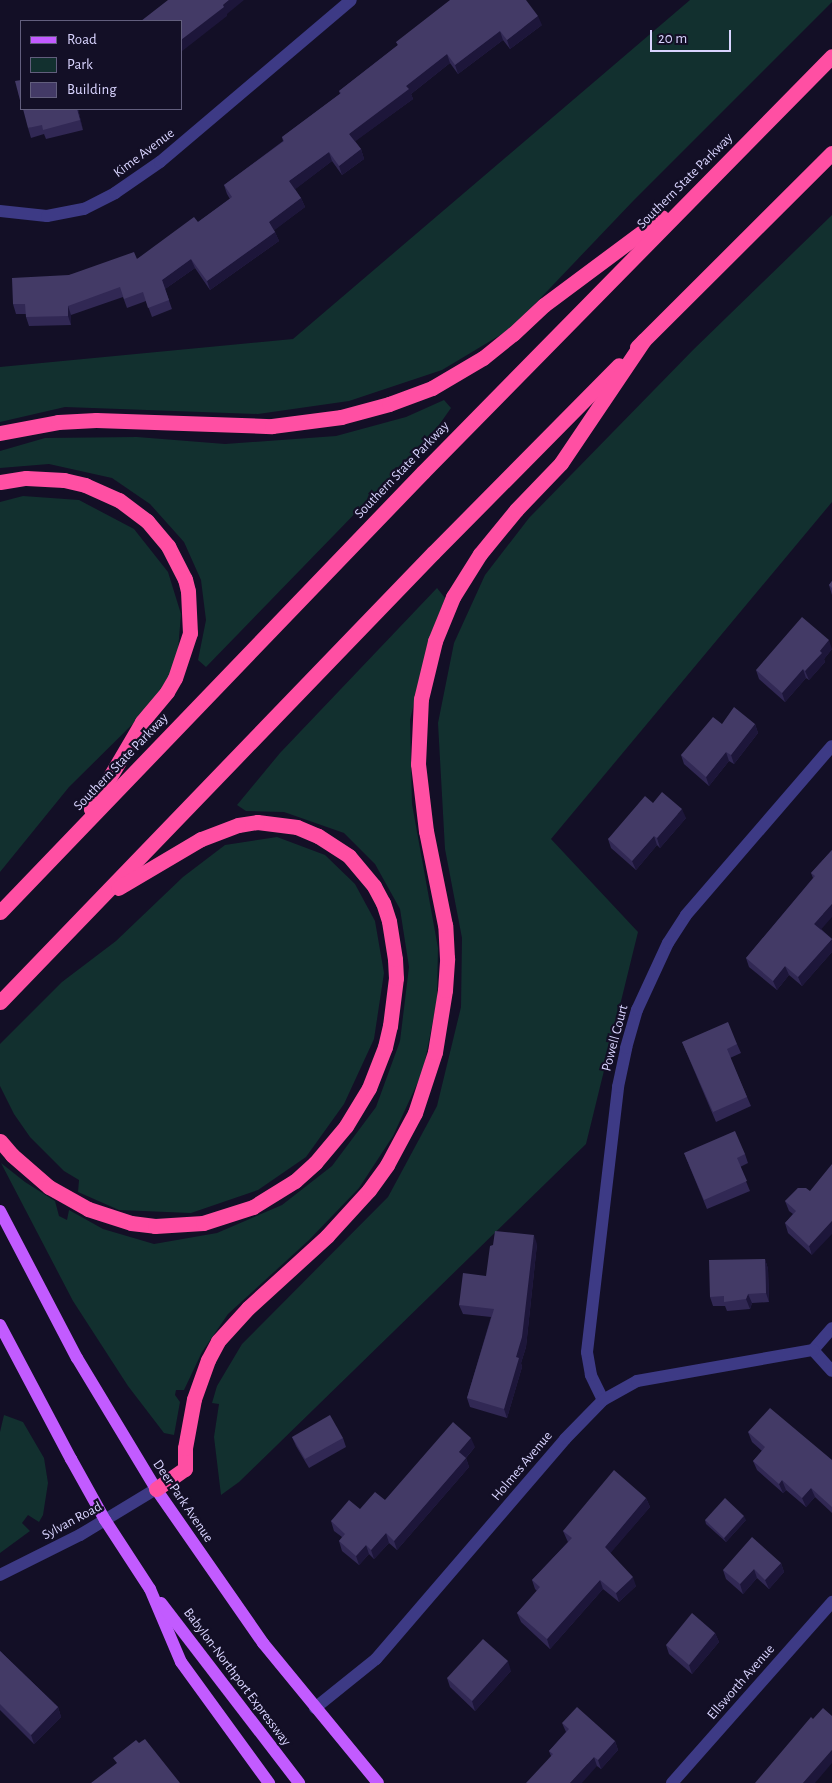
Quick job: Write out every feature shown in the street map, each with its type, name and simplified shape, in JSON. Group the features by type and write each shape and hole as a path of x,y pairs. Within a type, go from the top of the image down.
{"highway":[{"name":"Southern State Parkway","path":"0,912 354,543 832,56"},
{"path":"0,1002 433,553 832,153"},
{"path":"0,433 58,422 96,420 272,426 340,417 389,404 432,388 483,358 513,334 544,305 700,189"},
{"path":"156,1489 184,1469 185,1448 194,1399 208,1360 218,1341 248,1308 327,1236 356,1205 387,1165 415,1113 435,1052 445,990 447,958 445,925 426,831 418,764 421,699 435,641 453,597 480,554 516,510 561,463 644,340"},
{"path":"0,482 26,478 64,480 85,485 119,500 147,521 163,539 177,562 188,591 190,633 175,678 167,692 142,722 78,831"},
{"path":"0,1141 12,1155 49,1186 88,1209 132,1223 155,1226 203,1224 253,1207 295,1181 315,1163 346,1126 365,1095 377,1068 385,1047 394,1002 396,978 392,939 383,903 374,886 349,856 333,844 318,836 277,823 257,822 238,825 201,839 101,898"}],"main road":[{"name":"Deer Park Avenue","path":"0,1210 77,1358 156,1489 253,1629 315,1708 378,1783"},
{"path":"0,1325 106,1520 150,1589 181,1662 269,1783"},
{"name":"Babylon-Northport Expressway","path":"150,1589 299,1783"}],"street":[{"name":"Kime Avenue","path":"0,212 47,216 84,208 115,193 160,162 351,0"},
{"name":"Powell Court","path":"603,1400 591,1374 587,1352 618,1087 626,1048 637,1010 661,958 686,915 832,746"},
{"path":"832,1328 813,1350 832,1371"},
{"name":"Holmes Avenue","path":"315,1708 376,1659 570,1432 603,1400 637,1381 813,1350"},
{"name":"Sylvan Road","path":"0,1575 106,1520 156,1489"},
{"name":"Ellsworth Avenue","path":"672,1783 832,1602"}],"green space":[{"path":"690,0 832,0 832,2 634,200 512,328 442,370 349,401 258,414 65,407 0,422 0,367 293,339"},
{"path":"832,215 832,502 551,839 638,932 586,1144 239,1482 221,1495 214,1437 219,1404 212,1403 217,1386 242,1344 388,1197 437,1106 461,1007 462,938 445,849 438,723 454,643 485,575 529,518 693,350"},
{"path":"444,400 451,408 434,432 206,667 198,660 206,620 201,580 184,542 150,504 112,478 49,464 0,468 0,451 45,438 137,437 225,444 336,436 406,417"},
{"path":"23,496 79,500 134,529 168,572 181,614 177,662 154,703 69,787 0,872 0,502"},
{"path":"437,588 445,598 429,640 410,720 412,804 438,948 437,1000 423,1071 393,1136 359,1188 309,1240 228,1314 202,1352 184,1390 176,1390 175,1395 180,1402 174,1435 164,1433 128,1386 73,1301 1,1163 25,1182 55,1201 59,1216 67,1220 69,1210 103,1229 154,1244 217,1233 282,1205 332,1166 376,1107 400,1041 409,967 400,909 375,864 344,833 284,812 246,811 237,805 280,753"},
{"path":"277,837 325,855 355,884 375,921 384,973 374,1039 344,1104 306,1157 258,1190 191,1213 119,1210 78,1192 79,1180 64,1171 30,1137 14,1114 0,1086 0,1044 62,982 116,941 183,877 225,845"},
{"path":"4,1415 23,1422 44,1458 48,1483 43,1515 39,1522 28,1515 22,1523 30,1531 0,1553 0,1432"}],"building":[{"path":"168,0 229,0 223,5 224,7 182,39 182,20 142,20"},
{"path":"450,0 526,0 538,16 507,40 500,31 455,65 447,54 406,86 409,89 349,134 361,149 339,166 329,152 289,181 301,198 269,222 275,232 207,281 191,259 162,280 169,300 148,308 143,292 124,299 120,287 68,306 68,316 26,317 25,304 13,304 12,278 69,275 134,252 137,259 194,217 198,222 232,197 224,185 284,141 282,137 341,93 339,91 398,45 396,42"},
{"path":"20,80 20,100 15,81"},
{"path":"23,110 77,110 80,120 43,130 42,125 28,128"},
{"path":"802,617 829,640 820,651 822,653 805,671 803,669 782,693 756,670"},
{"path":"734,707 755,724 731,755 726,752 706,777 681,755 713,717 722,724"},
{"path":"662,792 682,809 657,838 654,836 632,861 608,839 645,796 653,803"},
{"path":"832,850 832,904 814,924 832,939 798,977 785,966 773,981 746,958 815,876 811,873"},
{"path":"728,1022 737,1044 727,1049 747,1097 713,1112 682,1042"},
{"path":"735,1131 745,1154 737,1158 747,1181 704,1200 684,1153"},
{"path":"832,1164 832,1221 809,1246 785,1223 796,1211 785,1201 798,1188 806,1188 810,1191"},
{"path":"495,1231 534,1235 522,1337 516,1357 519,1358 504,1409 467,1398 494,1309 459,1305 463,1273 486,1276 490,1246 493,1245"},
{"path":"765,1259 766,1293 748,1294 746,1299 724,1302 724,1296 710,1297 709,1260"},
{"path":"770,1408 832,1460 832,1507 811,1488 802,1498 782,1480 779,1484 753,1461 765,1447 748,1432"},
{"path":"330,1415 343,1438 305,1459 292,1437"},
{"path":"453,1422 471,1438 459,1452 466,1458 394,1541 386,1533 371,1550 366,1545 356,1556 339,1541 345,1534 331,1521 349,1500 360,1509 375,1492 385,1500"},
{"path":"614,1470 646,1498 605,1547 633,1577 616,1593 600,1580 547,1639 517,1613 540,1587 532,1580 572,1538 563,1531"},
{"path":"725,1498 744,1516 724,1538 705,1520"},
{"path":"752,1537 781,1563 765,1580 754,1569 740,1584 723,1570"},
{"path":"692,1613 715,1633 689,1665 666,1645"},
{"path":"483,1639 508,1661 472,1701 447,1678"},
{"path":"0,1651 58,1707 31,1735 0,1704"},
{"path":"577,1707 615,1741 598,1760 594,1757 570,1783 526,1783 553,1754 549,1751 569,1729 562,1723"},
{"path":"823,1708 832,1716 832,1750 803,1783 755,1783 811,1717 813,1719"},
{"path":"145,1739 180,1783 91,1783 117,1763 113,1758 136,1740 139,1743"}]}
